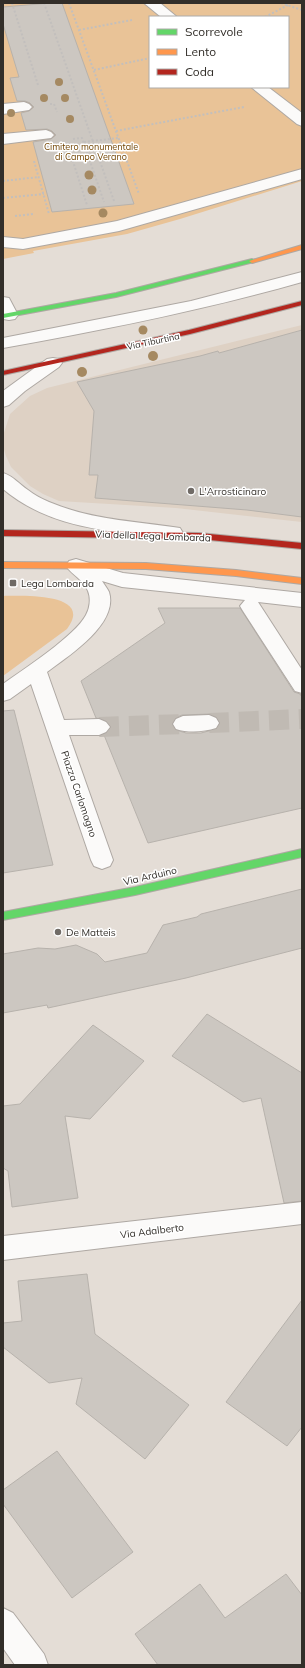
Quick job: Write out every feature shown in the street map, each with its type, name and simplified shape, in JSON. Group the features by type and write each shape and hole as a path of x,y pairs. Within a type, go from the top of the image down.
{"main road":[{"path":"5,311 95,299 182,279 302,247"},
{"name":"Via Tiburtina","path":"3,373 205,330 302,303"},
{"name":"Via della Lega Lombarda","path":"3,533 199,536 302,546"},
{"path":"3,565 175,568 236,573 302,581"},
{"name":"Via Arduino","path":"3,916 135,891 302,853"}],"street":[{"path":"151,3 169,16"},
{"path":"260,88 302,121"},
{"path":"3,109 24,107"},
{"path":"3,139 46,135"},
{"path":"3,242 22,244 119,226 302,174"},
{"path":"3,343 85,328 184,307 260,289 302,277"},
{"path":"3,401 19,387 53,363"},
{"path":"3,480 36,505 66,516 91,522 199,536"},
{"path":"76,566 122,580 302,600"},
{"path":"3,694 83,633 97,614 99,599 94,583 76,566"},
{"path":"250,606 302,686"},
{"name":"Piazza Carlomagno","path":"36,670 102,860"},
{"path":"183,724 209,723"},
{"path":"57,728 99,726"},
{"name":"Via Adalberto","path":"3,1248 302,1213"},
{"path":"3,1623 33,1665"}],"path":[{"path":"12,3 38,85"},
{"path":"44,3 114,200"},
{"path":"69,3 141,198"},
{"path":"281,3 302,10"},
{"path":"267,16 288,5"},
{"path":"94,70 149,58"},
{"path":"116,131 277,101"},
{"path":"54,104 59,118"},
{"path":"28,137 50,218"},
{"path":"72,139 82,138 106,207"},
{"path":"84,142 118,138"},
{"path":"68,147 88,209"},
{"path":"3,181 39,177"},
{"path":"3,198 44,194"},
{"path":"11,216 49,212"}],"shaded area":[{"path":"302,325 302,522 176,508 59,501 30,486 11,467 3,446 3,436 10,414 30,396 47,388"}],"green space":[{"name":"Cimitero monumentale di Campo Verano","path":"3,3 302,3 302,181 127,234 33,251 34,253 3,259"},
{"path":"3,596 38,597 64,602 71,608 73,617 67,629 3,676"}],"building":[{"path":"62,3 134,204 52,212 33,142 51,139 56,135 47,129 26,130 21,113 29,111 34,107 25,101 17,101 10,78 19,77 3,24 3,7"},
{"path":"302,330 302,517 247,510 95,498 98,475 89,475 94,411 77,382 218,351 219,353"},
{"path":"158,608 240,608 294,692 300,694 302,697 302,808 148,843 104,735 111,726 107,721 96,718 81,681 165,623","holes":["210,714 217,717 220,722 216,729 201,733 186,733 176,730 172,725 175,718 182,715"]},
{"path":"14,710 53,865 3,873 3,711"},
{"path":"302,889 302,948 186,978 48,1008 47,1005 3,1013 3,954 38,948 55,949 76,945 97,954 105,962 147,953 163,925"},
{"path":"207,1014 302,1073 302,1201 284,1203 261,1098 243,1102 172,1056"},
{"path":"93,1025 144,1061 90,1119 65,1116 78,1198 12,1207 8,1171 3,1168 3,1106 20,1104"},
{"path":"87,1274 95,1334 189,1405 145,1459 76,1404 82,1378 49,1383 3,1347 3,1323 22,1321 18,1281"},
{"path":"302,1300 302,1427 287,1446 226,1402"},
{"path":"57,1451 133,1552 72,1598 3,1504 3,1490"},
{"path":"286,1574 302,1595 302,1665 158,1665 135,1634 200,1584 225,1618"}],"tunnel":[{"path":"209,723 302,719"},
{"path":"99,727 183,724"}],"traffic: fast":[{"path":"3,316 116,295 252,261"},
{"path":"3,916 135,891 302,853"}],"traffic: slow":[{"path":"252,261 302,247"},
{"path":"3,565 146,566 236,573 302,581"}],"traffic: jam":[{"path":"3,373 190,332 302,303"},
{"path":"3,533 199,536 302,546"}],"place":[{"name":"L'Arrosticinaro","path":"191,491"},
{"name":"Lega Lombarda","path":"13,583"},
{"name":"De Matteis","path":"58,932"}]}
